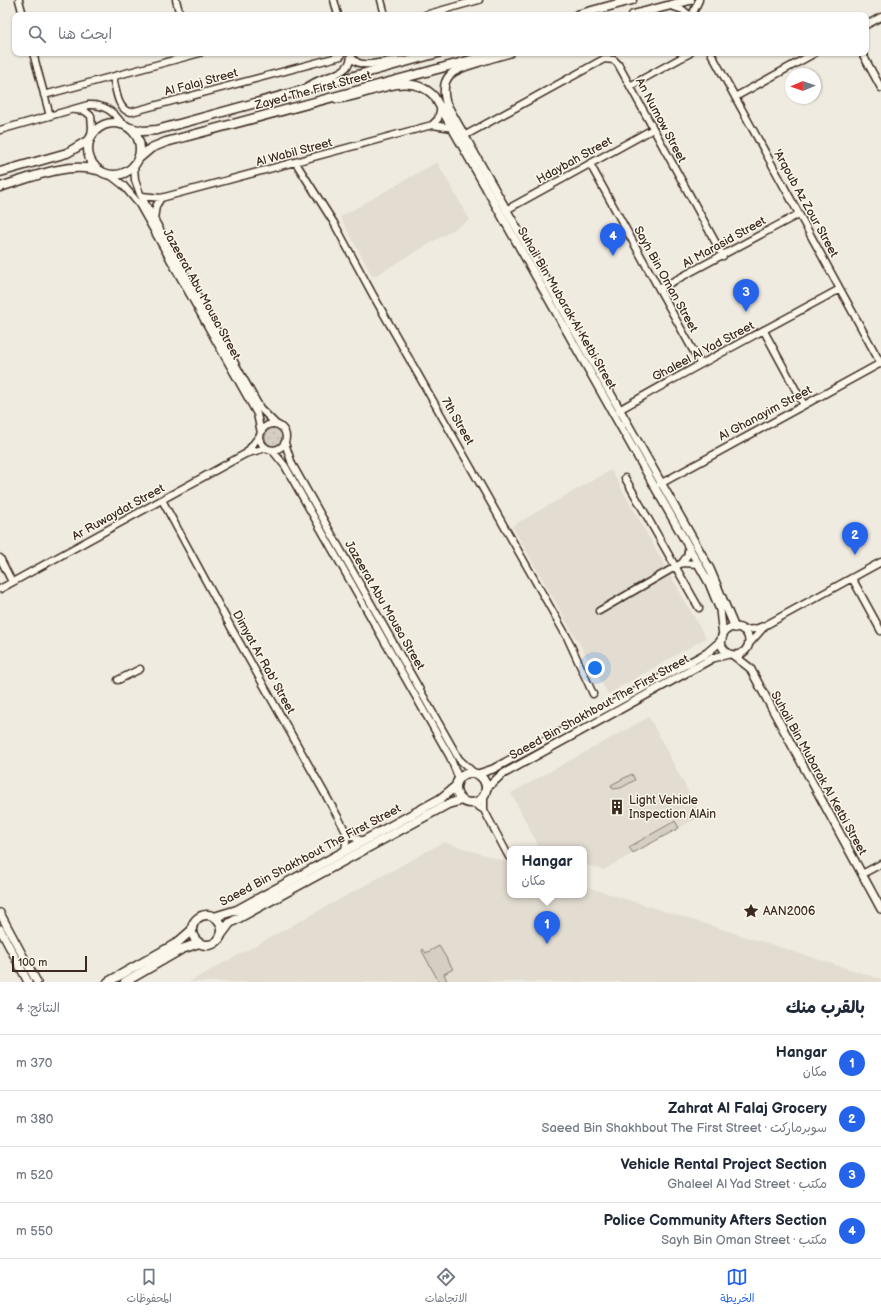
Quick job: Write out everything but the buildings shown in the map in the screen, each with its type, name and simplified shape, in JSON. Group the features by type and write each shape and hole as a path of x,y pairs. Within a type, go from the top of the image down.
{"main road":[{"path":"588,12 632,0"},
{"path":"644,12 690,0"},
{"name":"Zayed The First Street","path":"127,126 143,131 157,130 427,56"},
{"name":"Zayed The First Street","path":"136,162 151,148 166,142 486,56"},
{"path":"0,172 66,154 90,138 103,125 115,123 127,126 138,140 140,149 136,162 124,174 110,176 97,170 83,167 68,168 0,187"},
{"path":"90,138 87,149 89,158 97,170"},
{"path":"467,773 476,774 485,782 485,792 480,800 471,802 462,800 457,794 458,782 467,773"},
{"name":"Saeed Bin Shakhbout The First Street","path":"214,917 233,912 444,797 458,782"},
{"name":"Saeed Bin Shakhbout The First Street","path":"221,934 230,923 238,918 444,806 462,800"},
{"path":"125,982 182,949 199,943 212,945 219,939 221,934 221,927 214,917 206,915 201,916 193,923 192,930 194,938 199,943"},
{"path":"108,982 177,943 192,930"}],"street":[{"path":"18,0 21,12"},
{"path":"176,0 179,12"},
{"path":"334,0 337,12"},
{"path":"381,0 384,12"},
{"path":"436,12 479,0"},
{"path":"692,12 699,0"},
{"path":"667,6 678,8 685,12"},
{"path":"869,23 881,17"},
{"path":"34,56 50,116"},
{"path":"44,95 184,56"},
{"name":"Al Falaj Street","path":"113,77 121,107 125,111 131,112 341,56"},
{"path":"304,89 320,78 344,70 350,64 350,56"},
{"path":"351,56 356,63 361,65 393,59 408,61"},
{"name":"Suhail Bin Mubarak Al Ketbi Street","path":"500,56 462,67 455,70 448,76 445,85 446,103 660,484 710,569 735,628"},
{"path":"630,86 685,56"},
{"name":"'Arqoub Az Zour Street","path":"713,56 881,364"},
{"path":"735,96 809,56"},
{"path":"864,56 881,88"},
{"name":"An Numow Street","path":"464,136 604,59 610,59 616,62 630,86 723,256"},
{"name":"Suhail Bin Mubarak Al Ketbi Street","path":"325,98 346,98 398,84 411,83 419,85 430,92 453,128 709,583 720,610 722,638"},
{"path":"0,130 88,105 100,106 113,112 127,126"},
{"path":"432,125 438,119 441,107"},
{"path":"73,110 85,111 91,116 92,127 90,138"},
{"name":"Al Wabil Street","path":"142,196 161,198 296,163 432,125 453,128"},
{"name":"Hdaybah Street","path":"506,210 653,129"},
{"name":"Jazeerat Abu Mousa Street","path":"136,162 136,180 154,220 260,408 276,424"},
{"name":"7th Street","path":"296,163 334,223 563,630 593,694"},
{"name":"Sayh Bin Oman Street","path":"590,164 700,363"},
{"name":"Jazeerat Abu Mousa Street","path":"110,176 123,185 139,204 255,411 260,422 261,434"},
{"path":"154,220 155,211 161,198"},
{"name":"Al Marasid Street","path":"659,289 799,214"},
{"name":"Ghaleel Al Yad Street","path":"619,410 700,363 764,331 840,289"},
{"path":"764,331 804,405"},
{"name":"Al Ghanayim Street","path":"660,484 881,364"},
{"path":"276,424 285,431 285,443 282,447 269,449 261,442 261,434 268,425 276,424"},
{"name":"Ar Ruwaydat Street","path":"246,454 261,434"},
{"name":"Jazeerat Abu Mousa Street","path":"285,443 292,464 459,759 476,774"},
{"name":"Jazeerat Abu Mousa Street","path":"269,449 285,466 313,515 450,757 458,782"},
{"name":"Ar Ruwaydat Street","path":"0,589 246,454 269,449"},
{"path":"625,478 699,608"},
{"name":"Dimyat Ar Rab' Street","path":"162,500 347,834"},
{"path":"599,611 682,563 687,556 689,548"},
{"path":"0,558 12,582"},
{"path":"766,625 741,654 731,655 723,648 722,638 728,630 735,628 743,630 755,629 766,625 881,562"},
{"path":"682,563 698,564"},
{"path":"852,578 881,631"},
{"path":"743,630 748,636 748,646"},
{"name":"Saeed Bin Shakhbout The First Street","path":"476,774 493,770 707,653 722,638"},
{"name":"Suhail Bin Mubarak Al Ketbi Street","path":"748,646 750,668 881,908"},
{"name":"Suhail Bin Mubarak Al Ketbi Street","path":"731,655 750,668"},
{"name":"Saeed Bin Shakhbout The First Street","path":"485,792 501,775 713,658 731,655"},
{"path":"118,680 140,669"},
{"path":"485,792 484,810 507,855"},
{"path":"471,802 484,810"},
{"path":"345,850 347,834 362,841"},
{"path":"862,874 881,864"},
{"path":"0,913 36,982"},
{"path":"0,929 28,982"}],"shaded area":[{"path":"437,162 470,220 373,277 340,217"},
{"path":"270,428 278,428 283,433 281,444 278,446 270,446 265,441 265,433"},
{"path":"611,470 706,638 608,694 512,526"},
{"path":"649,717 701,816 603,870 587,865 587,846 538,846 511,793"},
{"path":"632,774 635,780 621,788 613,789 611,785"},
{"path":"675,821 679,828 633,853 629,847"},
{"path":"444,842 507,862 507,898 587,898 587,887 881,979 881,982 189,982"},
{"path":"439,946 453,969 444,974 447,981 439,982 422,951 423,949 426,953"}],"place":[{"name":"Police Community Afters Section","path":"613,256"},
{"name":"Vehicle Rental Project Section","path":"746,312"},
{"name":"Zahrat Al Falaj Grocery","path":"855,555"},
{"name":"Light Vehicle Inspection AlAin","path":"617,807"},
{"name":"AAN2006","path":"751,911"},
{"name":"Hangar","path":"547,944"}]}
